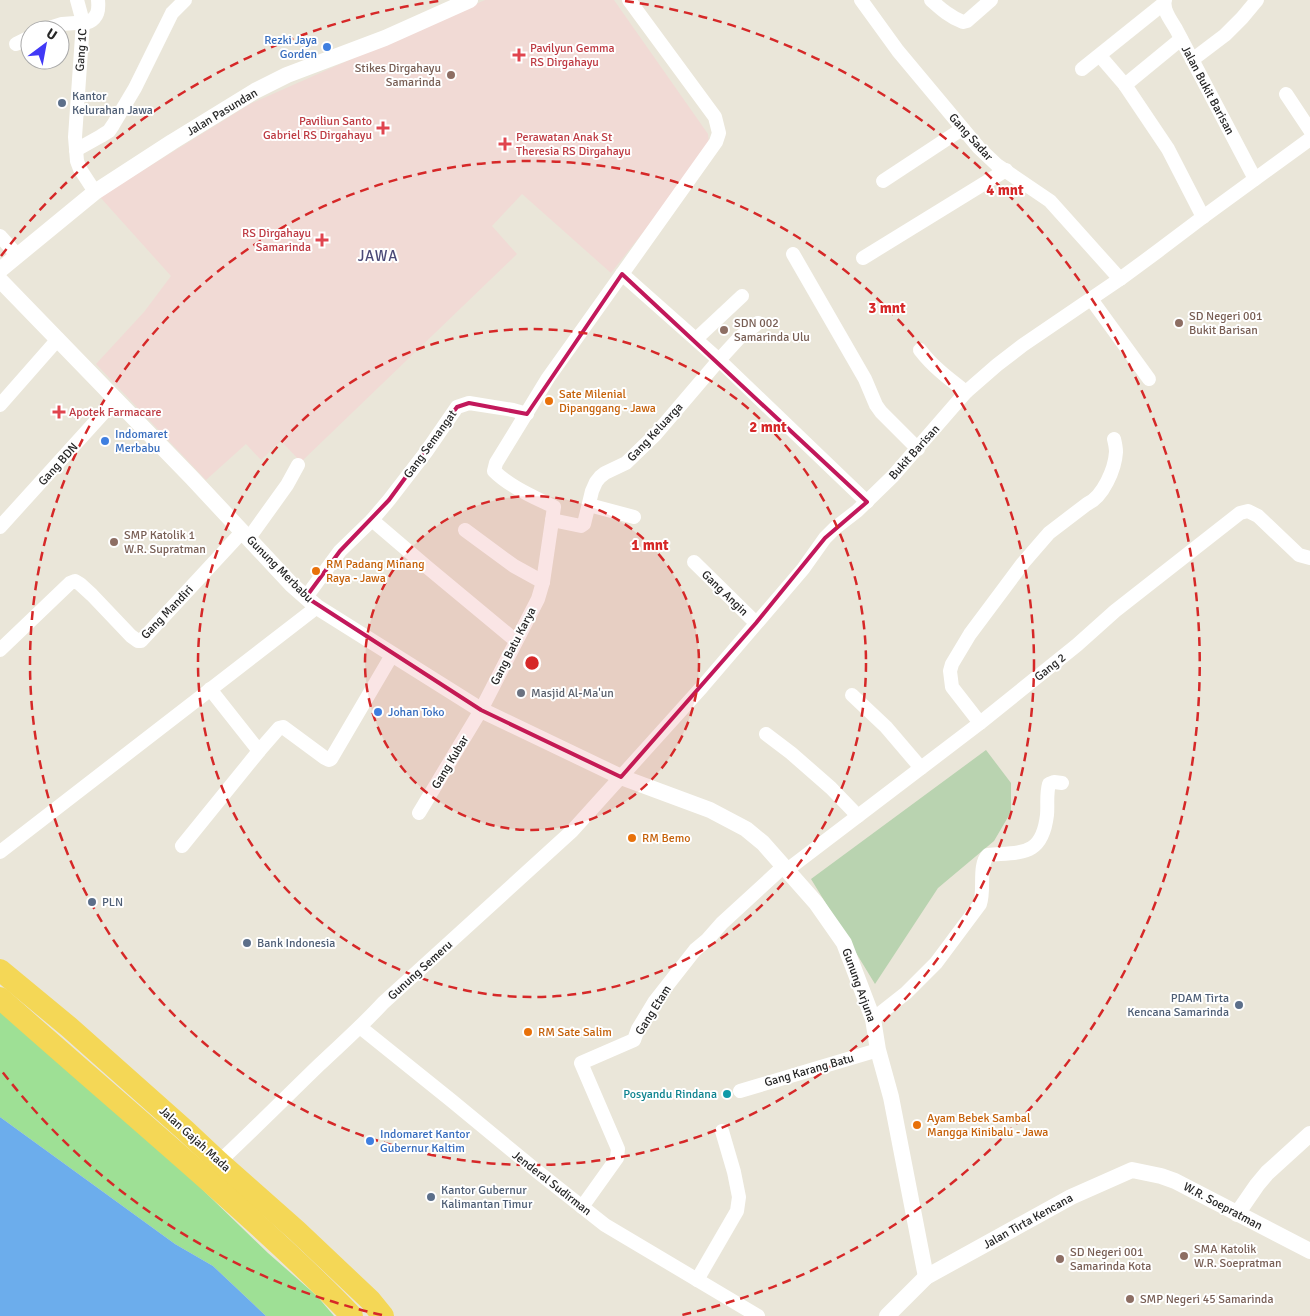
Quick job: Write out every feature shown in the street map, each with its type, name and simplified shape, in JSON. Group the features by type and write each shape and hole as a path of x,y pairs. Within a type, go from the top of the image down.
{"highway":[{"name":"Jalan Gajah Mada","path":"0,970 76,1034 297,1231 370,1300 383,1316"},
{"name":"Jalan Gajah Mada","path":"0,998 124,1105 276,1242 352,1316"}],"street":[{"name":"Gang 1C","path":"77,0 83,22 75,137 77,161 80,170 95,192"},
{"path":"70,23 89,22 96,17 98,0"},
{"path":"76,150 101,136 113,125 136,88 172,13 185,0"},
{"name":"Jalan Pasundan","path":"0,270 95,192 172,142 263,87 287,75 385,38 470,0"},
{"path":"552,520 554,507 529,495 499,476 494,471 496,463 548,378 716,142 719,133 712,112 629,0"},
{"name":"Gang Sadar","path":"861,0 898,51 986,156 996,165 1050,201 1120,279"},
{"path":"931,0 954,19 963,22 967,21 991,0"},
{"path":"1192,60 1225,35 1257,0"},
{"path":"1082,70 1164,2"},
{"name":"Jalan Bukit Barisan","path":"1164,2 1167,13 1255,179"},
{"path":"1125,85 1182,40"},
{"path":"16,44 20,42"},
{"path":"1100,56 1125,85 1168,149 1203,217"},
{"path":"1286,94 1310,130"},
{"path":"883,182 962,129"},
{"name":"Bukit Barisan","path":"622,777 756,624 825,538 857,511 893,476 966,392 1023,345 1120,279 1310,139"},
{"path":"863,258 1006,170"},
{"path":"0,236 17,255"},
{"path":"793,254 865,379 876,405 918,449"},
{"path":"622,274 719,360 866,502"},
{"name":"Gunung Merbabu","path":"0,280 292,585 312,602 392,655 481,710 622,777"},
{"path":"696,339 742,296"},
{"path":"1091,299 1150,379"},
{"name":"Gang Keluarga","path":"552,520 583,526 592,491 600,477 626,463 655,435 740,337 758,324"},
{"path":"0,405 58,339"},
{"path":"920,350 936,369 966,392"},
{"name":"Gang BDN","path":"0,527 116,399"},
{"name":"Gang Semangat","path":"0,852 210,690 312,602 340,551 372,520 426,452 457,407 468,403 527,414"},
{"path":"980,723 952,687 950,671 952,664 970,634 1023,563 1049,533 1100,494 1114,462 1116,451 1114,440"},
{"path":"246,535 287,485 298,465"},
{"path":"589,505 634,517"},
{"name":"Gang 2","path":"786,868 980,723 1077,645 1115,611 1240,513 1248,511 1258,516 1299,555 1310,558"},
{"path":"372,520 426,567 516,640"},
{"name":"Gang Batu Karya","path":"481,710 538,599 543,582 552,520"},
{"path":"465,530 514,566 543,582"},
{"name":"Gang Mandiri","path":"0,650 70,583 75,581 92,595 131,636 141,641 246,535"},
{"name":"Gang Angin","path":"694,562 756,624"},
{"path":"182,846 279,728 284,727 325,758 331,759 392,655"},
{"path":"210,690 260,751"},
{"path":"852,696 886,727 921,768"},
{"name":"Gang Kubar","path":"419,813 481,710"},
{"path":"766,734 831,788 858,816"},
{"name":"Gunung Arjuna","path":"622,777 710,810 746,829 763,843 786,868 816,903 844,943 874,1019 878,1050 891,1097 926,1277"},
{"name":"Gunung Semeru","path":"219,1162 384,1003 572,831 622,777"},
{"path":"874,1019 936,963 980,904 985,857 988,855 1024,852 1035,846 1040,839 1047,815 1049,784 1054,782 1062,783"},
{"name":"Gang Etam","path":"582,1207 618,1158 618,1149 582,1063 634,1040 638,1029 655,1001 695,950 722,923 786,868"},
{"name":"Jenderal Sudirman","path":"360,1027 605,1224 758,1316"},
{"name":"Gang Karang Batu","path":"740,1091 878,1050"},
{"path":"697,1280 737,1211 739,1197 722,1131"},
{"path":"1237,1214 1267,1173 1310,1134"},
{"name":"Jalan Tirta Kencana","path":"888,1316 926,1277 1071,1197 1132,1170"},
{"name":"W.R. Soepratman","path":"1132,1170 1175,1181 1310,1251"}],"highlighted area":[{"path":"622,274 867,502 825,538 756,623 621,777 481,710 306,597 340,551 389,500 457,407 469,403 527,414"}],"shaded area":[{"name":"RS Dirgahayu Samarinda","path":"485,0 614,0 708,134 709,144 703,156 611,273 522,194 492,226 517,254 301,462 281,441 261,460 246,444 206,480 96,364 144,312 171,276 100,197 250,104"}],"green space":[{"path":"986,750 1011,783 1011,812 994,841 938,888 875,984 811,879"},
{"path":"0,1010 173,1161 268,1253 317,1296 334,1316 266,1316 213,1266 175,1244 0,1117"}],"water":[{"path":"0,1117 175,1244 213,1266 266,1316 0,1316"}],"place":[{"name":"Rezki Jaya Gorden","path":"327,47"},
{"name":"Pavilyun Gemma RS Dirgahayu","path":"519,55"},
{"name":"Stikes Dirgahayu Samarinda","path":"451,75"},
{"name":"Kantor Kelurahan Jawa","path":"62,103"},
{"name":"Paviliun Santo Gabriel RS Dirgahayu","path":"383,128"},
{"name":"Perawatan Anak St Theresia RS Dirgahayu","path":"505,144"},
{"name":"RS Dirgahayu Samarinda","path":"322,240"},
{"name":"SD Negeri 001 Bukit Barisan","path":"1179,323"},
{"name":"SDN 002 Samarinda Ulu","path":"724,330"},
{"name":"Sate Milenial Dipanggang - Jawa","path":"549,401"},
{"name":"Apotek Farmacare","path":"59,412"},
{"name":"Indomaret Merbabu","path":"105,441"},
{"name":"SMP Katolik 1 W.R. Supratman","path":"114,542"},
{"name":"RM Padang Minang Raya - Jawa","path":"316,571"},
{"name":"Masjid Al-Ma'un","path":"521,693"},
{"name":"Johan Toko","path":"378,712"},
{"name":"RM Bemo","path":"632,838"},
{"name":"PLN","path":"92,902"},
{"name":"Bank Indonesia","path":"247,943"},
{"name":"PDAM Tirta Kencana Samarinda","path":"1239,1005"},
{"name":"RM Sate Salim","path":"528,1032"},
{"name":"Posyandu Rindana","path":"727,1094"},
{"name":"Ayam Bebek Sambal Mangga Kinibalu - Jawa","path":"917,1125"},
{"name":"Indomaret Kantor Gubernur Kaltim","path":"370,1141"},
{"name":"Kantor Gubernur Kalimantan Timur","path":"431,1197"},
{"name":"SMA Katolik W.R. Soepratman","path":"1184,1256"},
{"name":"SD Negeri 001 Samarinda Kota","path":"1060,1259"},
{"name":"SMP Negeri 45 Samarinda","path":"1130,1299"}],"district":[{"name":"JAWA","path":"378,256"}]}
